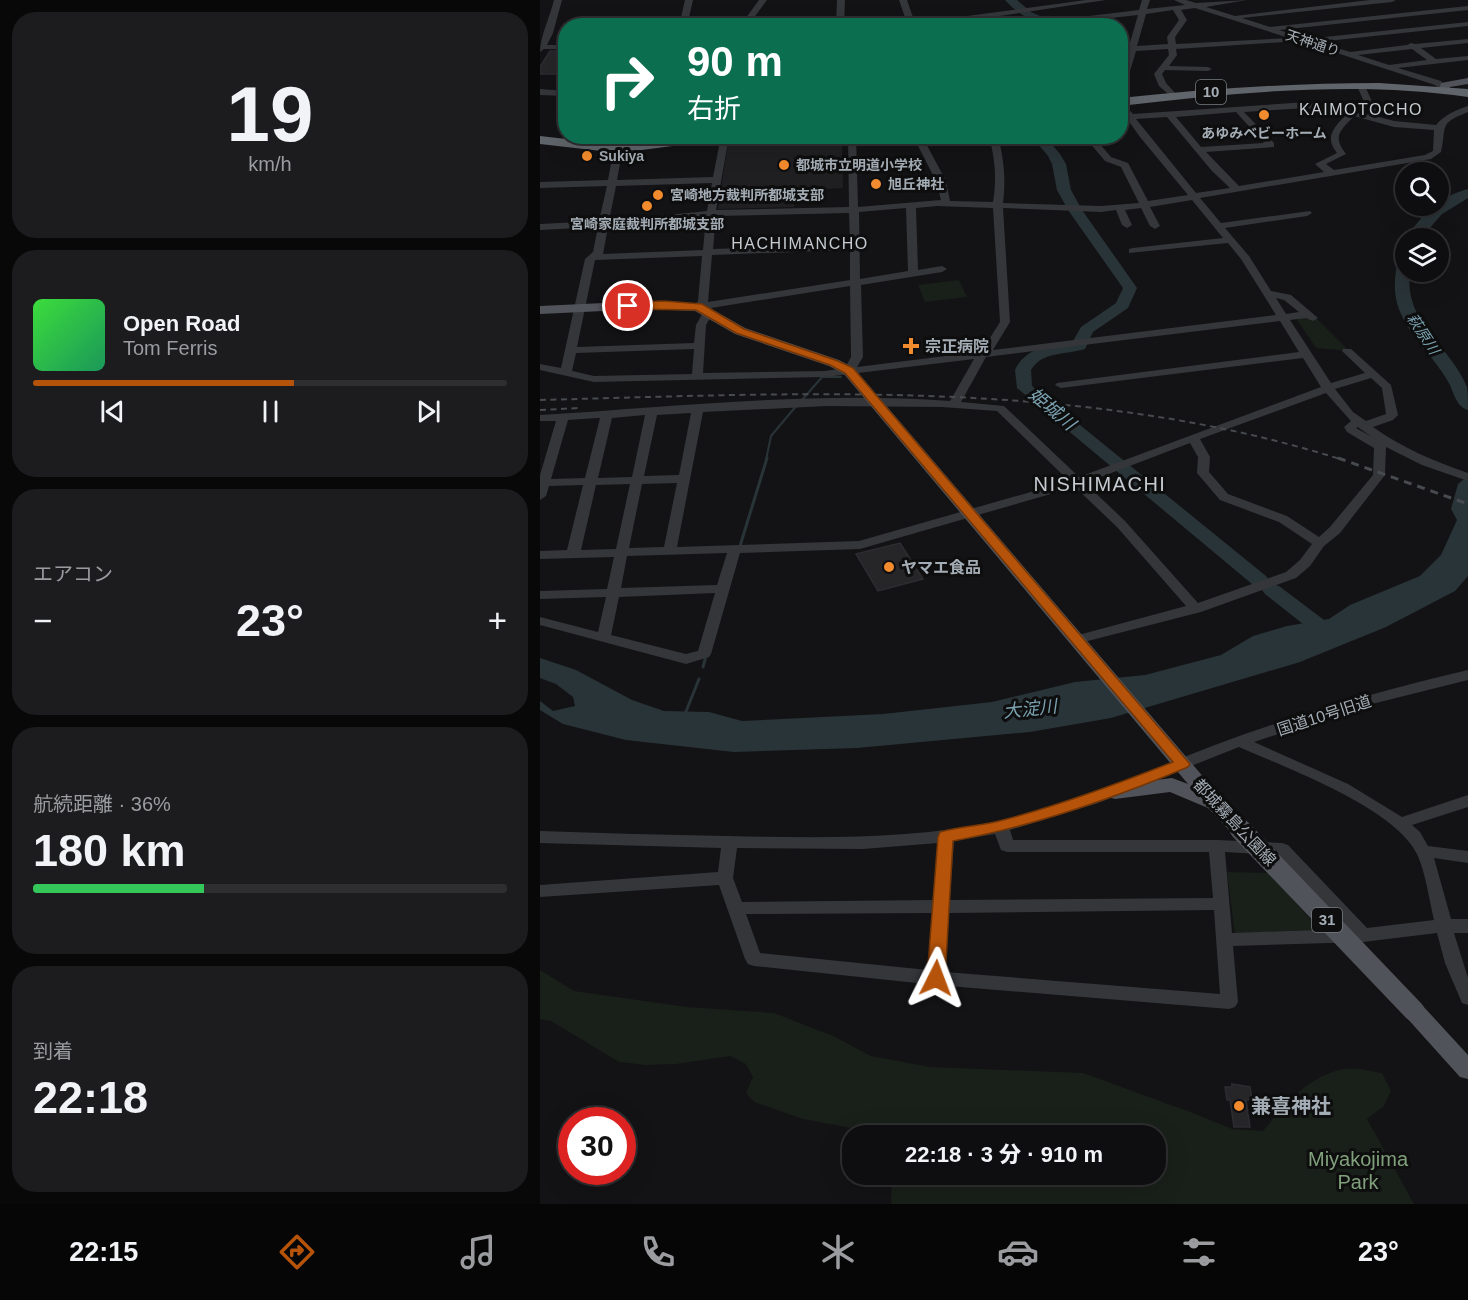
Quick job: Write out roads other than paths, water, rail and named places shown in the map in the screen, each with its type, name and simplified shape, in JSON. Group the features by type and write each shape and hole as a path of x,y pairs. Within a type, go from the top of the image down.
{"highway":[{"path":"1380,86 1416,80 1445,85"},
{"path":"1468,81 1464,84 1468,92"},
{"name":"10","path":"1128,101 1245,89 1445,85 1468,92"},
{"path":"540,140 558,141"}],"main road":[{"path":"1445,85 1468,81"},
{"name":"都城霧島公園線","path":"540,310 646,304 704,309 740,331 834,363 849,371 1216,805 1468,1070"},
{"path":"1115,792 1172,785 1216,805"}],"street":[{"path":"541,48 549,33 558,0"},
{"path":"685,18 688,0"},
{"path":"750,18 763,0"},
{"path":"840,18 841,0"},
{"path":"903,0 909,18"},
{"path":"971,18 1102,0"},
{"path":"1128,62 1146,0"},
{"path":"1088,18 1176,4 1196,5 1243,0"},
{"path":"1233,16 1352,2 1392,0"},
{"path":"1221,13 1225,11 1222,1"},
{"path":"1352,2 1434,61"},
{"path":"1174,96 1162,84 1158,74 1173,55 1171,37 1182,20 1176,4"},
{"name":"天神通り","path":"1196,5 1387,67 1416,80"},
{"path":"1268,28 1468,8"},
{"path":"1027,10 1046,18"},
{"path":"1128,48 1305,40 1468,24"},
{"path":"1348,54 1468,41"},
{"path":"541,48 558,47"},
{"path":"1387,67 1468,58"},
{"path":"1162,68 1208,69"},
{"path":"1361,86 1373,113 1369,118"},
{"path":"540,92 558,93"},
{"path":"1131,117 1307,105 1404,125 1438,128"},
{"path":"540,227 604,224 735,211 855,210 946,203 1082,209 1143,205 1434,155 1439,148 1438,128 1447,118 1468,109"},
{"path":"1199,150 1271,145 1239,110"},
{"path":"1128,113 1143,135 1232,240 1328,388 1360,424 1404,452 1468,477"},
{"path":"1333,174 1320,164 1342,154 1334,146 1333,137 1337,129 1353,113"},
{"path":"1169,114 1215,169 1238,190"},
{"path":"566,374 591,259 597,254 620,144"},
{"path":"697,377 711,214 724,144"},
{"path":"849,371 857,357 852,144"},
{"path":"921,144 941,181 946,203"},
{"path":"954,404 984,352 1005,322 998,204 1001,181 995,144"},
{"path":"1095,144 1108,159 1125,165 1155,226"},
{"path":"540,185 718,180"},
{"path":"911,206 913,273"},
{"path":"1119,207 1127,225"},
{"path":"1221,226 1307,213"},
{"path":"1133,251 1232,240"},
{"path":"594,257 855,247"},
{"path":"704,309 942,269"},
{"path":"540,368 594,379 849,371 984,352 1311,316 1287,297 1269,294"},
{"path":"572,350 700,346"},
{"path":"1079,643 1222,601 1291,575 1305,563 1319,543 1335,530 1379,475 1380,446 1351,430 1350,427 1382,422 1392,415 1390,393 1387,387 1347,351"},
{"path":"1061,385 1308,354"},
{"path":"540,555 860,545 1077,482 1117,465 1328,388 1373,374"},
{"path":"540,418 698,407 875,401 1000,408 1121,524 1196,609"},
{"path":"670,552 698,407"},
{"path":"604,636 652,410"},
{"path":"573,554 607,413"},
{"path":"563,417 541,487 590,482 684,479"},
{"path":"1193,438 1204,457 1203,472 1224,497 1283,519 1319,543"},
{"path":"540,621 686,659 704,654 723,589 738,550"},
{"path":"540,595 723,589"},
{"name":"国道10号旧道","path":"540,837 851,845 946,837 1001,827 1115,792 1240,742 1362,703 1467,676"},
{"path":"1240,742 1350,792 1401,823 1424,851 1443,926 1468,999"},
{"path":"1401,823 1468,801"},
{"path":"1001,827 1007,846 1217,846 1282,849 1362,935"},
{"path":"936,978 946,837"},
{"path":"730,842 725,878 738,908 754,959 936,978 1228,1002 1217,846"},
{"path":"1424,851 1468,857"},
{"path":"540,891 725,878"},
{"path":"738,908 1222,904"},
{"path":"1225,940 1362,935 1443,926 1468,926"}],"water":[{"name":"大淀川","path":"1468,476 1468,576 1455,591 1386,627 1300,662 1111,718 1030,732 857,748 734,752 626,740 563,724 540,710 540,701 553,711 575,706 573,697 556,684 540,678 540,658 576,670 632,700 664,711 709,712 742,721 883,714 992,702 1075,682 1145,675 1221,655 1253,636 1287,626 1329,619 1350,605 1420,576 1441,555 1457,520 1451,509 1458,484"}],"waterway":[{"name":"姫城川","path":"1010,0 1027,14 1037,18"},
{"name":"姫城川","path":"1045,144 1054,154 1059,164 1064,190 1075,210 1130,288 1123,305 1086,330 1079,346 1045,351 1033,358 1023,370 1025,388 1259,580"},
{"name":"萩原川","path":"1421,228 1437,211 1468,193"},
{"name":"萩原川","path":"1402,282 1405,305 1412,319 1453,376 1468,405"},
{"path":"802,400 822,377 841,377"},
{"path":"766,460 771,436 797,405"},
{"path":"740,546 767,458"},
{"name":"姫城川","path":"1272,590 1329,634"},
{"path":"703,667 706,656"},
{"path":"685,714 699,679"}],"railway":[{"path":"540,400 843,394 1046,403 1146,415 1245,434 1343,460"},
{"path":"540,410 579,408"},
{"path":"1338,458 1468,504"}],"place":[{"name":"あゆみベビーホーム","path":"1264,115"},
{"name":"Sukiya","path":"587,156"},
{"name":"都城市立明道小学校","path":"784,165"},
{"name":"旭丘神社","path":"876,184"},
{"name":"宮崎地方裁判所都城支部","path":"658,195"},
{"name":"宮崎家庭裁判所都城支部","path":"647,206"},
{"name":"宗正病院","path":"911,346"},
{"name":"ヤマエ食品","path":"889,567"},
{"name":"兼喜神社","path":"1239,1106"}],"district":[{"name":"KAIMOTOCHO","path":"1361,109"},
{"name":"HACHIMANCHO","path":"800,243"},
{"name":"NISHIMACHI","path":"1100,484"}],"park label":[{"name":"Miyakojima Park","path":"1358,1170"}]}
